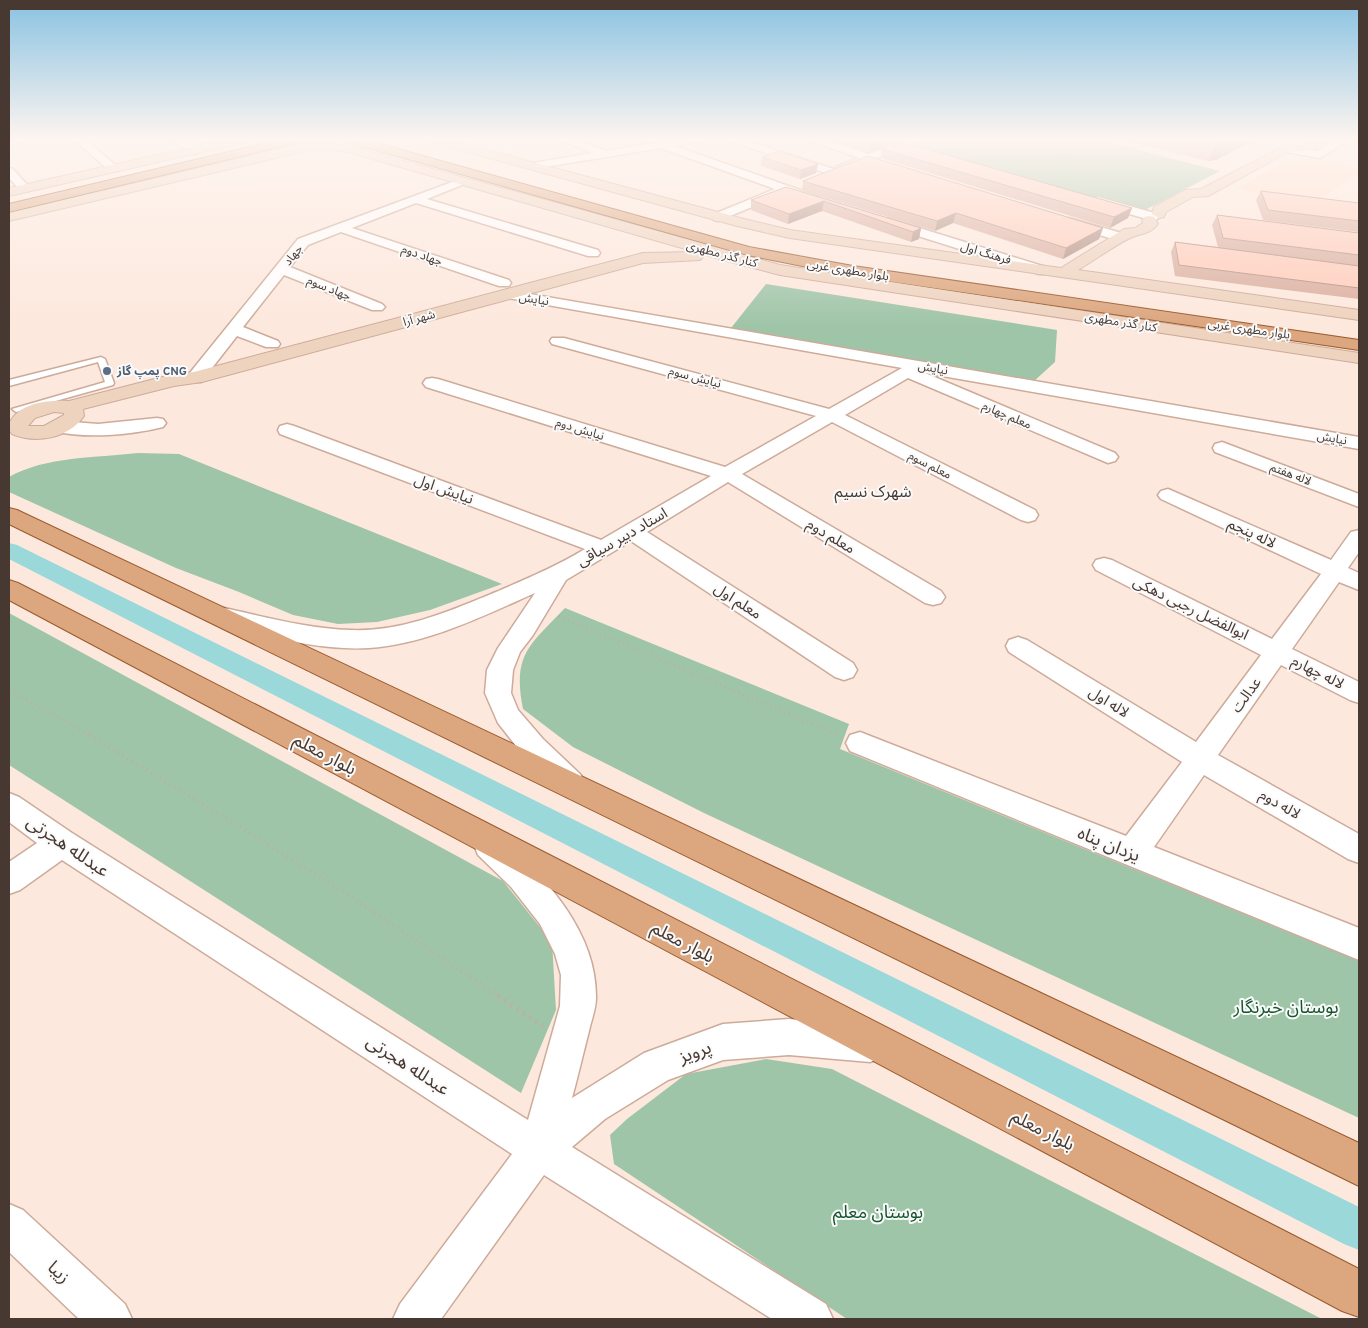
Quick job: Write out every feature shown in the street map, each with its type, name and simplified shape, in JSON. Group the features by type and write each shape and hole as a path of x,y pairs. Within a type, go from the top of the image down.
{"main road":[{"path":"9,208 36,201"},
{"name":"بلوار مطهری غربی","path":"560,201 747,251 853,271 1359,345"},
{"name":"بلوار مطهری غربی","path":"627,201 764,238 1359,326"},
{"path":"9,515 1359,1165"},
{"name":"بلوار معلم","path":"9,588 476,834 1359,1294"}],"street":[{"name":"کنار گذر مطهری","path":"9,217 76,201"},
{"name":"جهاد","path":"195,378 303,242 410,201"},
{"path":"422,201 593,253"},
{"name":"کنار گذر مطهری","path":"533,201 732,258 814,276 1359,358"},
{"path":"660,201 790,234 1359,315"},
{"path":"718,217 757,201"},
{"path":"1103,201 1154,217 1173,214 1198,201"},
{"path":"1054,217 1124,235"},
{"path":"1062,274 1124,235 1138,232 1151,224 1154,217"},
{"name":"فرهنگ اول","path":"877,219 1044,271"},
{"name":"جهاد دوم","path":"341,228 505,289"},
{"path":"643,258 654,245 652,235"},
{"name":"شهر آرا","path":"19,418 45,432 67,418 180,389 195,378 505,289 643,258 732,258"},
{"path":"918,262 956,259"},
{"name":"جهاد سوم","path":"282,269 377,307"},
{"name":"نيايش","path":"505,289 930,368 1359,443"},
{"path":"1238,298 1304,318"},
{"path":"234,329 272,344"},
{"path":"1220,337 1276,333"},
{"name":"نیایش سوم","path":"558,341 832,415"},
{"path":"1340,355 1359,363"},
{"name":"معلم چهارم","path":"883,359 907,372 1108,457"},
{"name":"استاد دبیر سیاقی","path":"572,785 533,747 507,716 498,693 500,670 510,648 525,629 558,576 728,474 907,372 930,368"},
{"name":"نیایش دوم","path":"432,383 696,466 728,474"},
{"name":"معلم سوم","path":"832,415 1028,515"},
{"path":"9,448 19,418"},
{"path":"67,418 98,430 157,423"},
{"name":"نیایش اول","path":"287,430 602,548"},
{"name":"لاله هفتم","path":"1222,448 1359,501"},
{"name":"معلم دوم","path":"728,474 933,598"},
{"name":"لاله پنجم","path":"1168,495 1359,582"},
{"name":"معلم اول","path":"632,532 844,670"},
{"name":"عدالت","path":"1132,853 1359,537"},
{"name":"ابوالفضل رجبی دهکی","path":"1104,565 1277,651"},
{"path":"216,614 298,634 331,638 370,639 444,622 558,576"},
{"name":"لاله اول","path":"1018,646 1200,759"},
{"name":"لاله چهارم","path":"1277,651 1359,693"},
{"name":"یزدان پناه","path":"860,743 1359,944"},
{"name":"لاله دوم","path":"1200,759 1359,850"},
{"name":"عبدلله هجرتی","path":"9,806 61,842 539,1149 811,1319"},
{"name":"پرویز","path":"476,834 507,862 539,898 560,927 575,960 579,998 539,1149"},
{"path":"9,880 61,842"},
{"name":"پرویز","path":"415,1319 539,1149 592,1106 658,1066 723,1042 790,1037 878,1044"},
{"name":"زیبا","path":"9,1224 110,1319"}],"lane":[{"path":"9,383 101,359 110,384 19,418"}],"path":[{"path":"558,616 814,726 860,743"},
{"path":"9,690 112,747 326,881 568,1044"}],"shaded area":[{"path":"1289,201 1317,201 1309,206"}],"green space":[{"path":"1103,201 1162,201 1141,212"},
{"path":"766,284 1057,330 1055,362 1033,382 731,328"},
{"path":"138,453 179,454 502,584 430,610 377,622 338,624 293,615 176,568 9,492 9,477 39,465 55,461"},
{"name":"بوستان خبرنگار","path":"565,608 849,724 840,749 1359,961 1359,1118 704,813 573,747 523,709 520,690 522,663 527,652 533,642"},
{"path":"9,613 503,881 552,942 556,1010 521,1093 9,765"},
{"name":"بوستان معلم","path":"766,1059 832,1069 1322,1319 847,1319 614,1164 610,1135 627,1119 686,1074"}],"building":[{"path":"754,201 832,201 921,228 913,232 824,201 789,214"},
{"path":"870,201 1015,201 1103,228 1066,248 956,213 937,221"},
{"path":"1059,201 1107,201 1132,208 1114,217"},
{"path":"1265,201 1342,201 1359,203 1359,221 1268,210"},
{"path":"1217,215 1359,233 1359,255 1223,238"},
{"path":"1175,242 1359,266 1359,288 1179,265"}],"waterway":[{"path":"9,550 1359,1229"}],"place":[{"name":"پمپ گاز CNG","path":"107,371"}],"district":[{"name":"شهرک نسیم","path":"873,491"}]}
